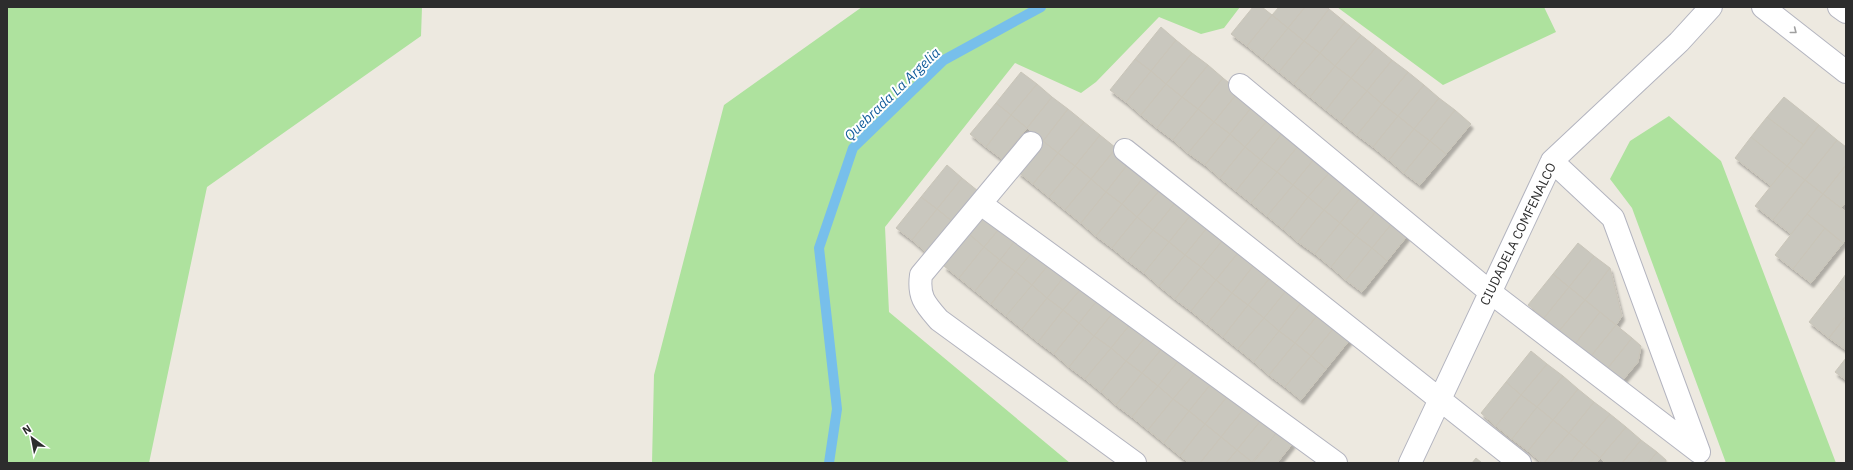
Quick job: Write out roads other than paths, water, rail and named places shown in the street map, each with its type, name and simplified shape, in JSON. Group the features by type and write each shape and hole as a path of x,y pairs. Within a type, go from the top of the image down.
{"street":[{"name":"CIUDADELA COMFENALCO","path":"1410,463 1552,161 1679,42 1711,7"},
{"path":"1763,7 1846,72"},
{"path":"1839,7 1846,12"},
{"path":"1240,85 1490,292 1701,457"},
{"path":"1031,144 921,275 919,289 927,306 939,320 1135,463"},
{"path":"1125,150 1440,398 1520,463"},
{"path":"1552,161 1613,218 1701,457"},
{"path":"981,204 1336,463"}],"waterway":[{"name":"Quebrada La Argelia","path":"829,463 837,409 819,248 853,148 944,60 1041,7"}]}
